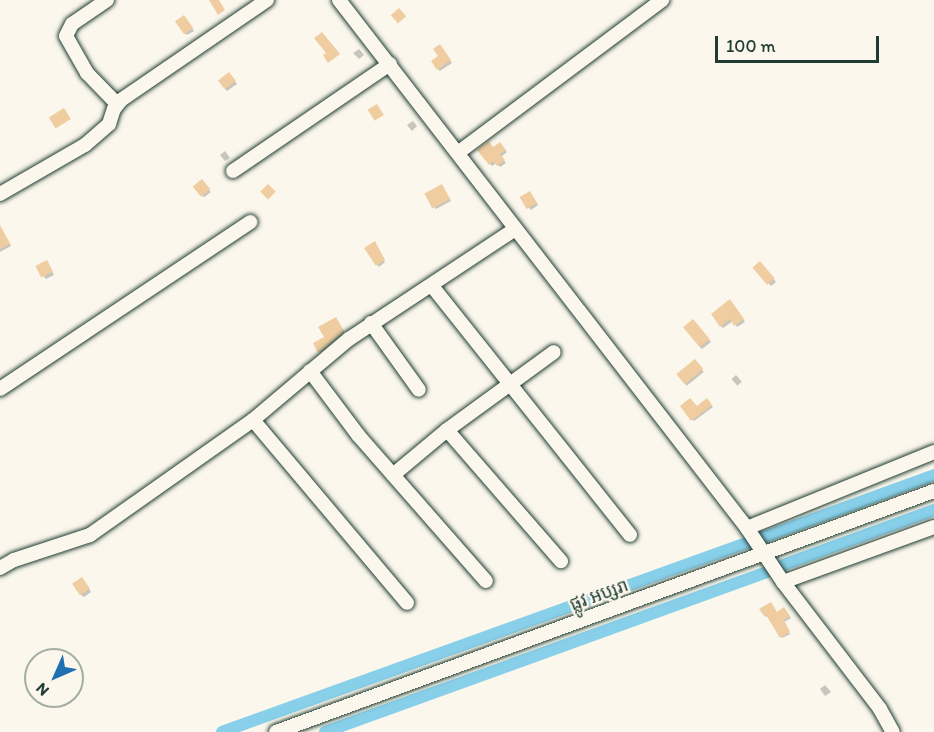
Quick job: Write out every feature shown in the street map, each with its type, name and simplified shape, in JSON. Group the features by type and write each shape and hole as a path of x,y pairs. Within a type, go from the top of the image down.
{"street":[{"path":"107,0 72,24 66,36 87,73 117,104"},
{"path":"0,194 102,132 117,104 267,0"},
{"path":"339,0 459,152 515,230 747,528 783,582 870,695 893,732"},
{"path":"459,152 662,0"},
{"path":"234,171 390,64"},
{"path":"0,390 250,222"},
{"path":"0,568 14,560 90,535 253,420 371,323 432,286 515,230"},
{"path":"432,286 630,535"},
{"path":"371,323 419,390"},
{"path":"393,475 447,430 554,352"},
{"path":"310,371 393,475 486,581"},
{"path":"253,420 407,603"},
{"path":"447,430 561,561"},
{"path":"747,528 934,452"},
{"name":"ផ្លូវ អប្សរា","path":"276,732 934,491"},
{"path":"783,582 934,527"}],"building":[{"path":"209,0 219,0 225,10 218,15"},
{"path":"399,8 406,16 398,24 391,15"},
{"path":"184,15 193,28 184,34 175,21"},
{"path":"322,32 340,54 328,63 323,55 326,53 314,38"},
{"path":"440,44 451,60 437,70 431,61 438,56 433,49"},
{"path":"229,72 236,81 225,89 218,81"},
{"path":"377,104 384,115 375,121 368,110"},
{"path":"64,108 71,119 56,129 49,118"},
{"path":"489,141 493,147 500,142 506,150 500,154 505,160 497,166 493,161 489,165 477,150"},
{"path":"202,179 210,189 201,197 193,187"},
{"path":"268,184 276,192 268,200 260,192"},
{"path":"442,184 450,199 432,208 424,193"},
{"path":"530,191 537,203 527,209 520,197"},
{"path":"0,225 10,244 0,249"},
{"path":"375,241 385,260 376,266 364,248"},
{"path":"47,260 53,272 41,277 35,266"},
{"path":"760,261 775,279 767,285 752,267"},
{"path":"730,299 744,319 734,326 730,319 720,327 711,314"},
{"path":"336,317 344,331 318,353 313,343 324,337 318,327"},
{"path":"693,319 710,339 700,347 683,327"},
{"path":"695,359 703,369 685,384 676,374"},
{"path":"690,398 697,406 707,398 712,405 691,421 680,406"},
{"path":"82,577 90,589 80,595 72,584"},
{"path":"771,602 777,612 784,607 790,616 784,620 790,632 780,638 766,615 764,616 759,609"}],"waterway":[{"path":"764,537 934,475"},
{"path":"783,565 934,510"},
{"path":"222,732 746,543"},
{"path":"325,732 766,572"}]}
